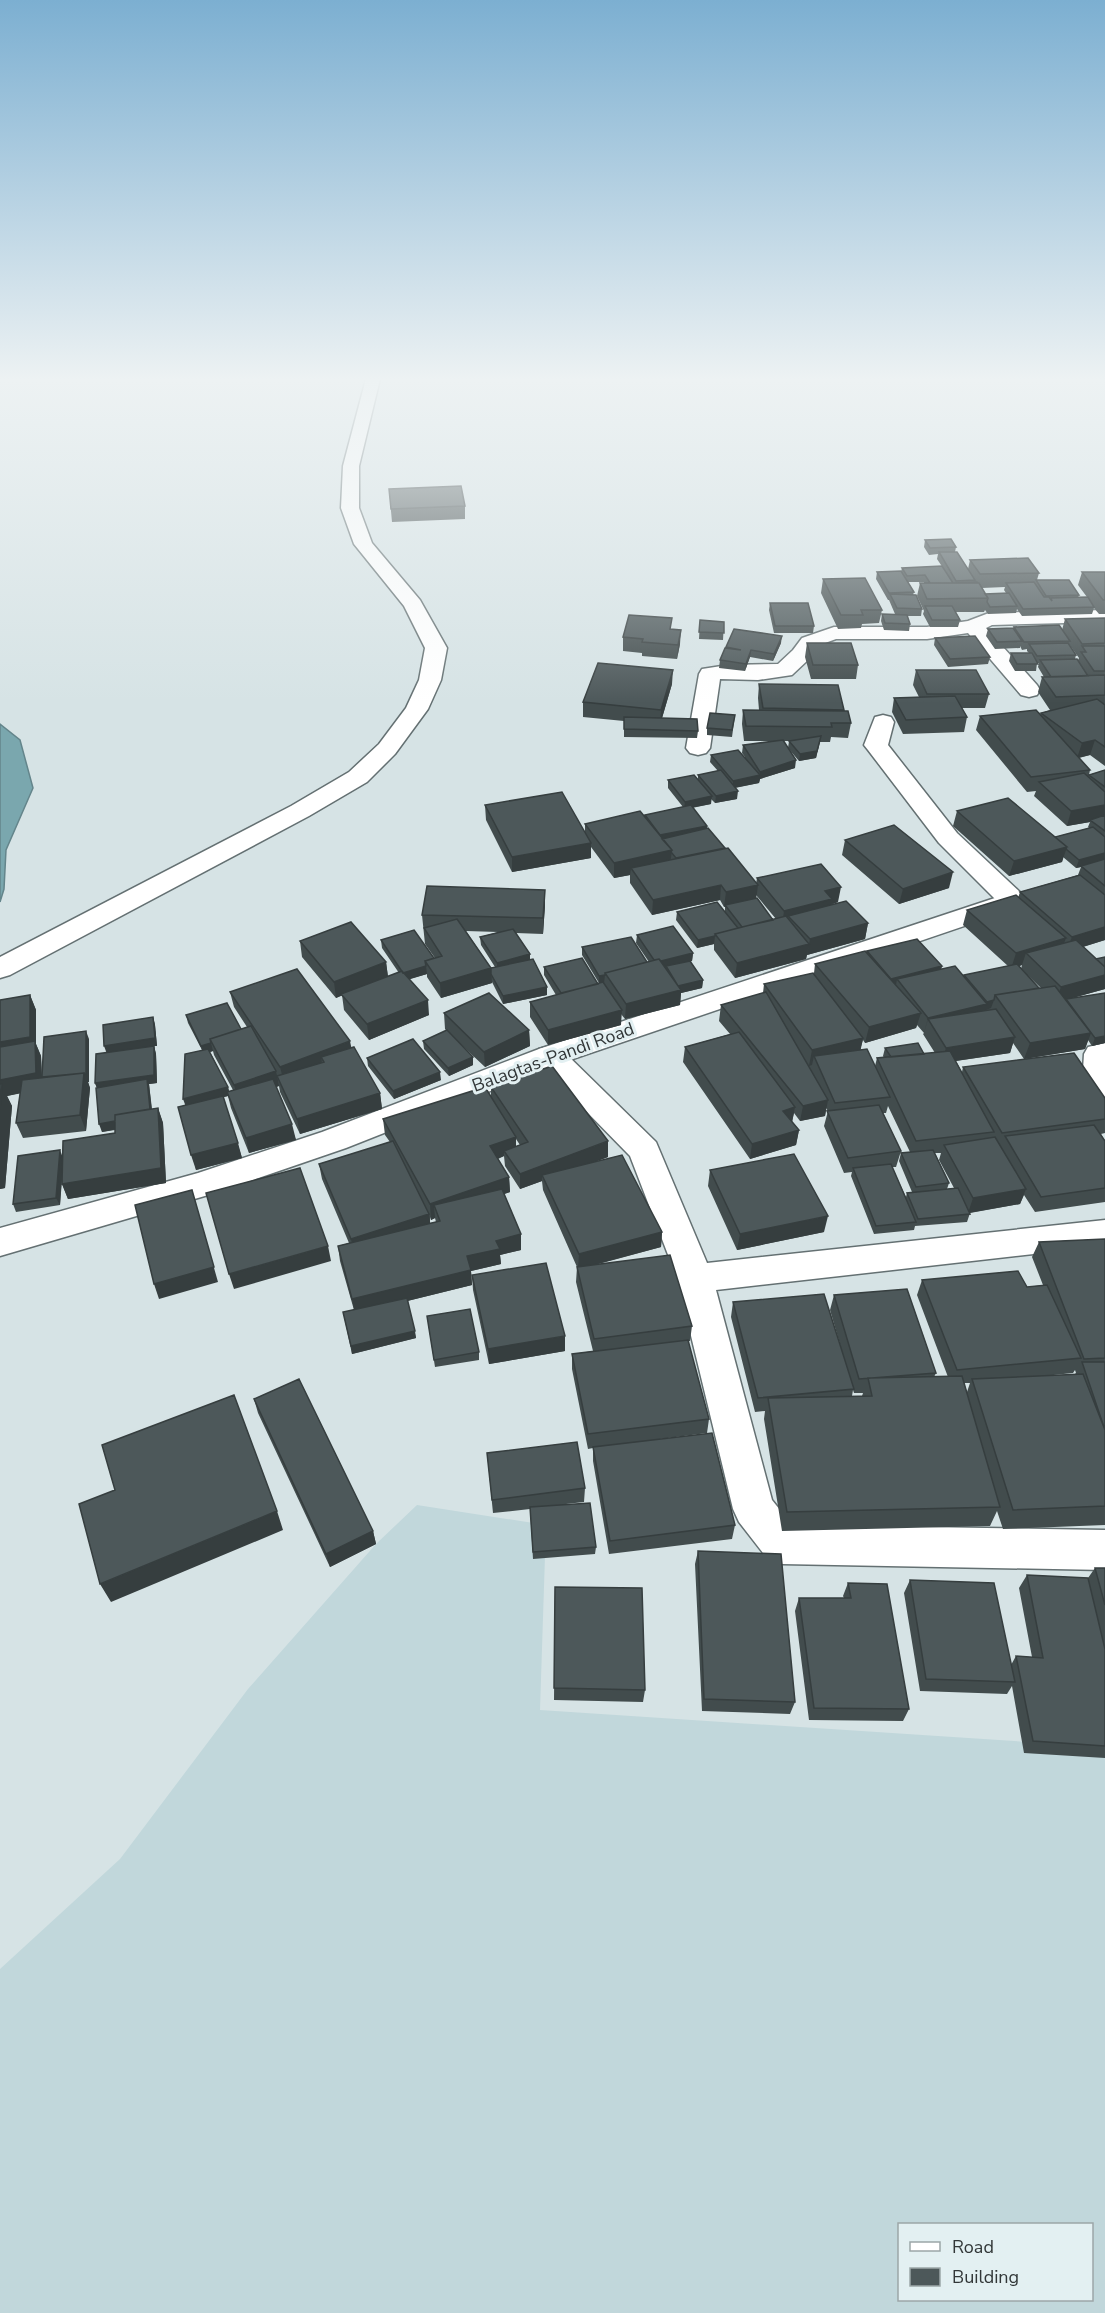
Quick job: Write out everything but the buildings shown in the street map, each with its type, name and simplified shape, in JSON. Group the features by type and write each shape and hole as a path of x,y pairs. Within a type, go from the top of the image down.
{"street":[{"path":"0,969 300,811 358,777 387,749 417,708 430,680 436,648 413,604 363,544 350,508 351,487"},
{"path":"698,748 710,674 728,672 758,674 784,670 801,654 809,642 834,633 927,633 973,626 989,619 1105,616"},
{"path":"973,626 1029,690"},
{"path":"883,722 876,745 948,838 1012,900"},
{"name":"Balagtas-Pandi Road","path":"0,1242 202,1184 312,1147 550,1056 1043,889"},
{"path":"1105,1053 1099,1054 1098,1086 1105,1096"},
{"path":"550,1056 644,1150 695,1278 754,1509 782,1544 1105,1550"},
{"path":"695,1278 1105,1233"}],"shaded area":[{"path":"417,1505 546,1525 540,1710 1105,1747 1105,2313 0,2313 0,1969 120,1859 248,1689 376,1544"}],"water":[{"path":"0,724 20,740 33,788 6,850 4,889 0,902"}]}
